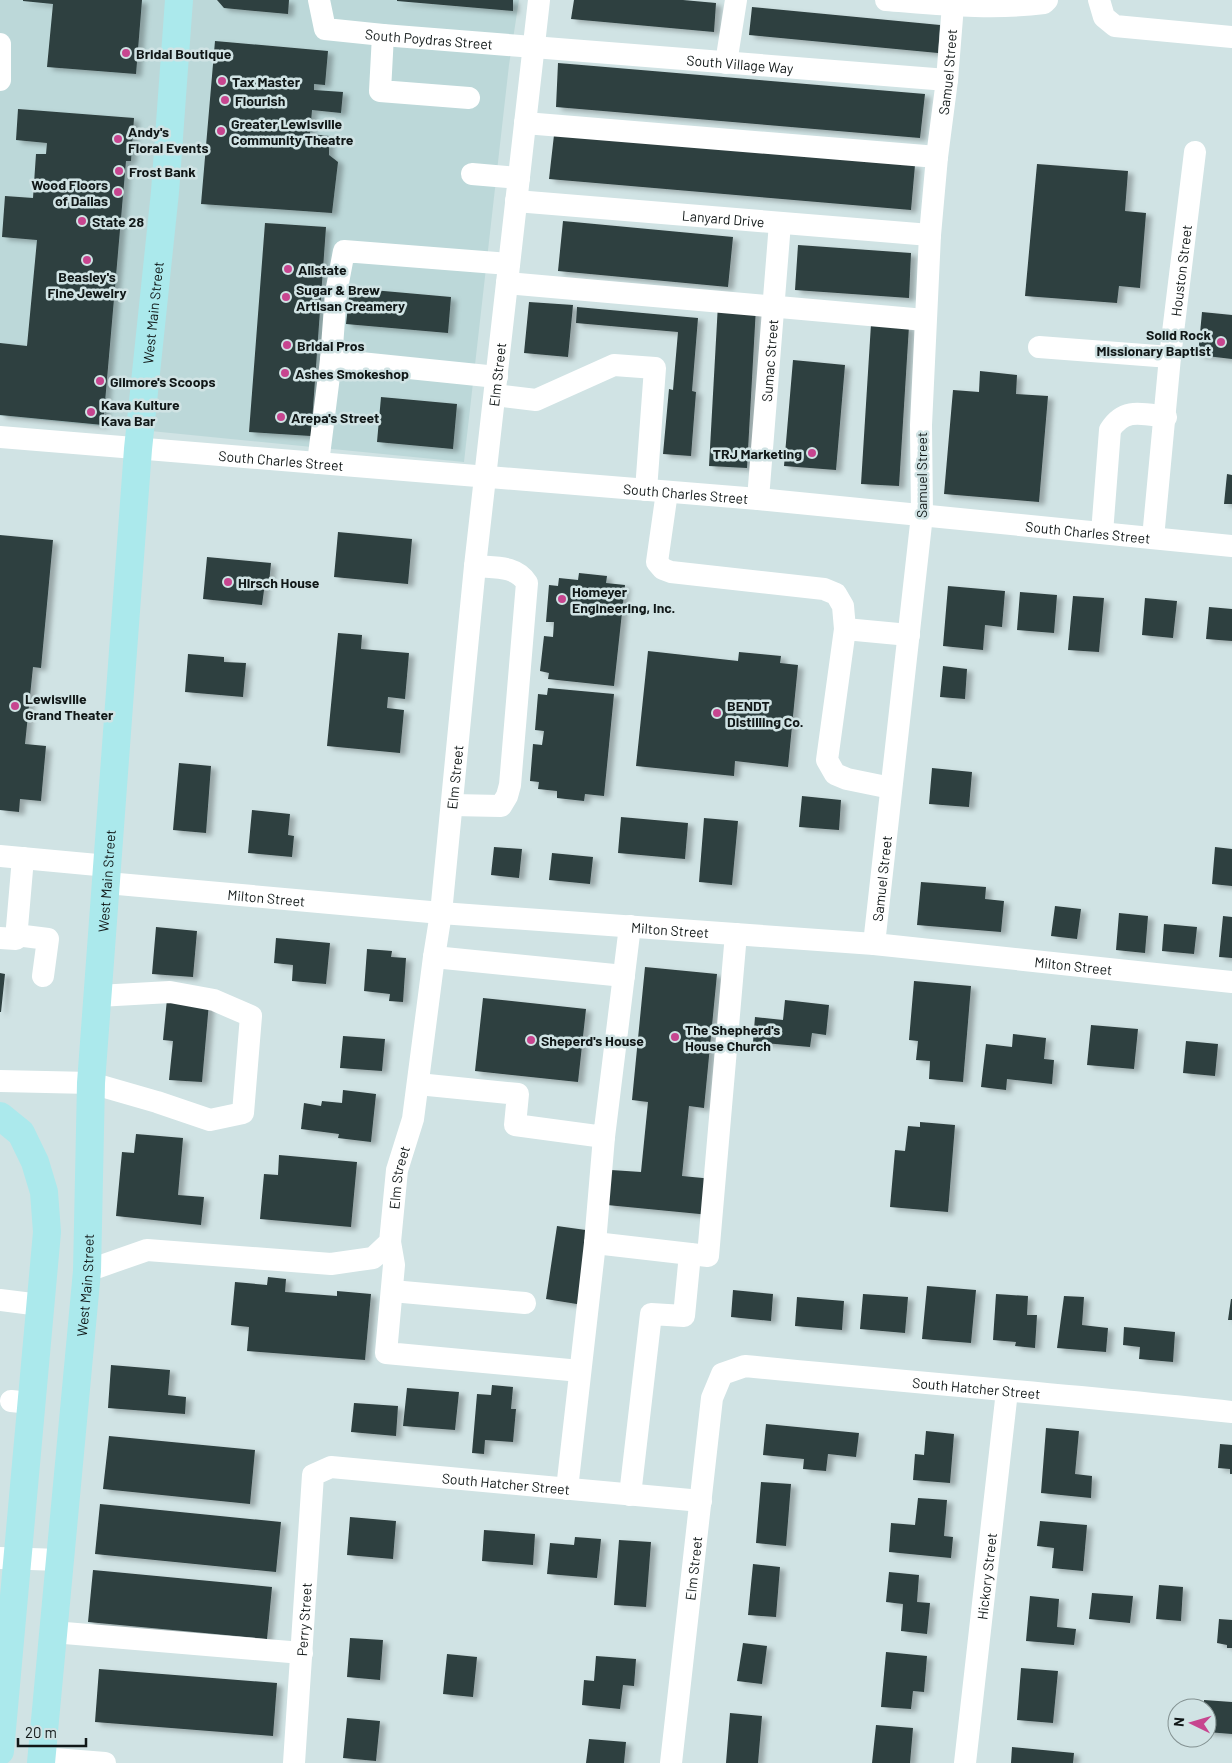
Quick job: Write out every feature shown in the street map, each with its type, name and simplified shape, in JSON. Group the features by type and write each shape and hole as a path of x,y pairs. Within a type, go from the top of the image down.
{"main road":[{"name":"West Main Street","path":"42,1760 87,1271 91,1083 138,449 165,192 179,0"},
{"path":"1,1739 9,1559 21,1402 40,1304 47,1232 44,1192 36,1162 10,1124"}],"street":[{"name":"South Poydras Street","path":"319,0 325,29 383,36 533,47"},
{"name":"Elm Street","path":"539,0 475,566 441,913 413,1119 397,1170 390,1242 394,1266 386,1352 580,1371"},
{"path":"726,63 736,0"},
{"path":"886,0 953,5 1018,6 1044,3 1047,0"},
{"path":"1099,0 1104,17 1115,26 1232,37"},
{"name":"Samuel Street","path":"874,944 922,515 921,425 930,235 953,5"},
{"path":"383,36 380,91 469,98"},
{"path":"0,44 0,80"},
{"name":"South Village Way","path":"533,47 947,80"},
{"path":"525,123 937,157"},
{"name":"Houston Street","path":"1154,538 1170,357 1195,152"},
{"path":"472,174 519,178"},
{"name":"Lanyard Drive","path":"516,201 930,235"},
{"name":"Sumac Street","path":"758,499 780,223"},
{"path":"318,463 331,360 336,293 344,250 508,274 773,307 925,320"},
{"path":"1039,347 1170,357"},
{"path":"331,360 496,386 536,400 614,365 655,368 657,562 663,569 671,572 824,589 836,594 843,606 845,630 827,760 835,774 847,779 891,788"},
{"path":"1102,533 1110,430 1124,416 1134,413 1166,416"},
{"name":"South Charles Street","path":"0,437 758,499 1232,546"},
{"path":"452,805 500,806 507,796 510,785 527,583 522,575 514,570 475,566"},
{"path":"845,630 909,635"},
{"name":"Milton Street","path":"0,856 23,858 107,875 441,913 874,944 1232,982"},
{"path":"23,858 8,936 48,939 43,976"},
{"path":"567,1489 595,1244 604,1137 630,926"},
{"path":"595,1244 708,1256 736,934"},
{"path":"434,957 624,976"},
{"path":"0,1081 91,1083 210,1120 243,1113 251,1016 214,1000 170,992 98,996"},
{"path":"418,1084 518,1094 515,1125 604,1137"},
{"path":"87,1271 147,1250 331,1264 373,1258 390,1242"},
{"path":"630,1494 651,1314 684,1316 690,1254"},
{"path":"392,1291 525,1303"},
{"path":"0,1300 40,1304"},
{"name":"South Hatcher Street","path":"722,1374 745,1366 1007,1391 1060,1394 1232,1412"},
{"name":"Elm Street","path":"671,1763 712,1398 722,1374"},
{"name":"Hickory Street","path":"965,1763 1007,1391"},
{"name":"South Hatcher Street","path":"313,1475 331,1467 701,1501"},
{"name":"Perry Street","path":"294,1763 313,1475"},
{"path":"9,1559 60,1560"},
{"path":"53,1632 302,1653"},
{"path":"42,1760 105,1763"}],"shaded area":[{"path":"0,0 519,0 509,65 464,462 0,416"}],"building":[{"path":"23,0 142,0 136,74 47,67 53,4"},
{"path":"217,0 289,0 288,14 224,8"},
{"path":"513,0 513,11 397,1"},
{"path":"574,0 683,0 716,3 714,32 571,19"},
{"path":"752,7 940,25 938,53 749,35"},
{"path":"215,41 328,51 325,85 314,84 314,90 343,92 341,113 312,110 310,134 329,136 329,155 338,162 332,213 201,204"},
{"path":"558,63 925,94 920,138 556,107"},
{"path":"18,109 134,118 131,161 126,161 103,425 0,415 0,343 27,346 37,240 2,237 5,196 33,198 36,154 46,154 47,143 16,140"},
{"path":"554,135 915,165 911,210 549,179"},
{"path":"1037,164 1128,171 1125,211 1146,213 1140,288 1119,286 1117,303 1025,296"},
{"path":"563,221 733,237 728,287 558,271"},
{"path":"265,223 326,227 311,436 249,432"},
{"path":"798,245 911,253 909,298 795,290"},
{"path":"350,288 451,297 448,333 346,324"},
{"path":"529,302 573,305 568,357 524,353"},
{"path":"718,304 756,307 747,468 709,466"},
{"path":"577,307 698,318 692,391 696,392 691,456 663,454 669,389 673,390 678,332 576,323"},
{"path":"1202,312 1232,315 1232,359 1198,355"},
{"path":"871,324 909,326 899,486 861,484"},
{"path":"793,360 845,365 836,470 784,466"},
{"path":"980,371 1017,375 1016,394 1048,396 1039,502 944,494 953,390 979,392"},
{"path":"381,397 457,404 453,449 377,442"},
{"path":"1227,474 1232,475 1232,504 1224,504"},
{"path":"338,532 412,539 408,584 334,577"},
{"name":"Lewisville Grand Theater","path":"0,535 53,540 41,668 33,667 25,744 46,746 41,801 20,799 19,812 0,810"},
{"path":"207,557 271,563 269,583 265,583 262,605 203,599"},
{"path":"579,573 607,576 606,583 625,585 614,686 548,679 549,673 540,671 544,636 553,637 554,622 546,622 549,585 558,586 559,578 578,580"},
{"path":"948,586 1005,591 1002,627 985,625 983,650 943,646"},
{"path":"1020,592 1057,595 1054,633 1017,630"},
{"path":"1073,596 1104,598 1099,652 1068,650"},
{"path":"1145,598 1177,601 1173,638 1142,635"},
{"path":"1209,607 1232,609 1232,641 1206,639"},
{"path":"338,633 362,635 361,649 409,653 405,699 388,697 387,708 404,710 400,753 327,746"},
{"name":"BENDT Distilling Co.","path":"648,651 738,661 739,652 781,656 780,663 798,665 788,767 735,761 734,776 636,766"},
{"path":"188,654 224,657 224,662 246,663 243,697 185,692"},
{"path":"943,666 967,669 965,699 940,697"},
{"path":"548,688 614,694 604,796 585,794 584,801 557,798 557,791 538,789 539,782 530,781 533,744 542,745 544,731 535,730 538,694 547,695"},
{"path":"179,763 211,766 206,833 173,830"},
{"path":"932,768 972,772 969,807 929,804"},
{"path":"802,796 841,800 839,830 799,827"},
{"path":"252,810 290,814 288,835 294,836 292,857 248,853"},
{"path":"621,817 688,823 685,859 618,853"},
{"path":"704,818 738,821 732,885 699,882"},
{"path":"494,847 522,849 519,878 491,875"},
{"path":"1215,847 1232,849 1232,886 1212,884"},
{"path":"552,853 593,857 590,884 549,880"},
{"path":"921,882 986,887 985,899 1004,901 1001,932 917,925"},
{"path":"1055,906 1081,909 1077,939 1051,936"},
{"path":"1119,913 1148,916 1145,953 1116,950"},
{"path":"1223,916 1232,917 1232,958 1219,957"},
{"path":"1164,924 1197,927 1194,954 1162,951"},
{"path":"156,927 197,931 193,977 152,974"},
{"path":"276,938 330,943 326,984 292,981 293,965 274,963"},
{"path":"367,949 392,951 391,957 406,958 403,1002 389,1001 390,994 364,991"},
{"name":"The Shepherd's House Church","path":"645,967 717,974 704,1108 689,1106 682,1176 713,1179 710,1215 607,1205 611,1170 641,1172 648,1102 632,1100"},
{"path":"0,973 5,974 1,1012 0,1012"},
{"path":"914,981 971,986 963,1082 929,1079 930,1061 916,1060 918,1041 909,1040"},
{"name":"Sheperd's House","path":"483,998 586,1009 578,1082 475,1071"},
{"path":"167,999 209,1003 202,1082 169,1080 173,1041 163,1040"},
{"path":"785,1000 829,1005 826,1035 812,1033 810,1047 753,1042 755,1017 783,1020"},
{"path":"1091,1025 1138,1029 1134,1069 1087,1065"},
{"path":"1013,1034 1046,1038 1044,1059 1054,1060 1052,1084 1007,1079 1006,1090 981,1087 986,1044 1012,1047"},
{"path":"343,1036 385,1039 382,1071 340,1068"},
{"path":"1186,1041 1218,1044 1215,1076 1183,1073"},
{"path":"343,1090 376,1094 371,1142 338,1138 339,1134 301,1129 304,1103 321,1106 322,1101 342,1103"},
{"path":"920,1122 955,1125 948,1212 890,1207 895,1150 905,1151 908,1126 920,1127"},
{"path":"136,1134 183,1138 178,1195 204,1197 201,1225 116,1216 122,1152 134,1153"},
{"path":"279,1155 357,1162 351,1227 260,1219 264,1174 278,1175"},
{"path":"557,1226 593,1231 583,1305 546,1299"},
{"path":"268,1277 286,1279 285,1292 337,1296 337,1291 371,1294 365,1360 247,1351 249,1327 231,1325 235,1282 267,1285"},
{"path":"927,1286 976,1290 971,1343 922,1339"},
{"path":"733,1290 773,1294 771,1321 731,1317"},
{"path":"863,1294 908,1297 905,1333 860,1329"},
{"path":"996,1294 1028,1296 1027,1315 1037,1315 1035,1348 1015,1346 1016,1342 993,1340"},
{"path":"1064,1296 1084,1297 1082,1325 1108,1328 1106,1352 1057,1348"},
{"path":"797,1297 844,1301 842,1330 795,1326"},
{"path":"1231,1299 1232,1320 1228,1320"},
{"path":"1124,1327 1175,1332 1173,1362 1139,1359 1140,1347 1123,1345"},
{"path":"111,1365 170,1370 168,1395 186,1397 185,1414 108,1408"},
{"path":"492,1385 513,1387 511,1409 516,1409 513,1442 485,1440 484,1454 472,1453 477,1394 491,1395"},
{"path":"407,1388 459,1392 455,1430 403,1426"},
{"path":"354,1403 398,1406 396,1436 351,1432"},
{"path":"766,1424 859,1433 856,1457 828,1454 826,1471 803,1469 804,1459 763,1455"},
{"path":"1046,1428 1079,1431 1075,1474 1092,1476 1091,1498 1041,1493"},
{"path":"926,1431 954,1434 950,1483 913,1480 915,1454 924,1455"},
{"path":"109,1436 255,1450 250,1504 103,1489"},
{"path":"1220,1444 1232,1445 1232,1474 1230,1474 1230,1469 1218,1468"},
{"path":"761,1482 791,1484 786,1546 756,1543"},
{"path":"918,1498 947,1500 944,1536 953,1537 951,1558 889,1552 891,1523 915,1525"},
{"path":"100,1504 281,1522 276,1572 95,1554"},
{"path":"350,1517 396,1521 393,1559 347,1555"},
{"path":"1040,1521 1087,1525 1083,1571 1052,1568 1054,1548 1037,1546"},
{"path":"484,1530 535,1534 533,1565 482,1561"},
{"path":"575,1537 601,1539 597,1578 547,1574 550,1543 574,1545"},
{"path":"619,1540 651,1542 646,1607 614,1605"},
{"path":"753,1564 780,1567 776,1617 748,1615"},
{"path":"93,1570 272,1587 267,1639 88,1622"},
{"path":"889,1572 919,1575 917,1602 930,1603 927,1634 901,1631 903,1604 886,1602"},
{"path":"1159,1585 1183,1587 1181,1621 1156,1619"},
{"path":"1092,1593 1133,1596 1130,1623 1089,1619"},
{"path":"1030,1596 1059,1599 1057,1627 1076,1629 1074,1645 1026,1641"},
{"path":"1219,1619 1232,1620 1232,1648 1227,1648 1227,1645 1217,1643"},
{"path":"350,1638 383,1640 380,1680 347,1677"},
{"path":"743,1643 767,1646 762,1684 737,1681"},
{"path":"886,1652 927,1656 924,1692 913,1691 911,1709 881,1707"},
{"path":"447,1654 477,1657 473,1697 443,1694"},
{"path":"596,1656 636,1659 634,1686 623,1685 620,1709 582,1705 584,1680 594,1681"},
{"path":"1021,1668 1058,1671 1053,1723 1017,1720"},
{"path":"99,1669 277,1683 273,1736 95,1722"},
{"path":"1217,1701 1232,1702 1232,1734 1217,1733"},
{"path":"730,1713 762,1716 758,1763 726,1763"},
{"path":"347,1718 380,1721 376,1761 343,1758"},
{"path":"876,1725 913,1728 910,1763 872,1763"},
{"path":"589,1739 626,1742 624,1763 586,1763"},
{"path":"1012,1747 1074,1753 1073,1763 1011,1763"}],"place":[{"name":"Bridal Boutique","path":"126,53"},
{"name":"Tax Master","path":"222,81"},
{"name":"Flourish","path":"225,100"},
{"name":"Greater Lewisville Community Theatre","path":"221,131"},
{"name":"Andy's Floral Events","path":"118,139"},
{"name":"Frost Bank","path":"119,171"},
{"name":"Wood Floors of Dallas","path":"118,192"},
{"name":"State 28","path":"82,221"},
{"name":"Beasley's Fine Jewelry","path":"87,260"},
{"name":"Allstate","path":"288,269"},
{"name":"Sugar & Brew Artisan Creamery","path":"286,297"},
{"name":"Solid Rock Missionary Baptist","path":"1221,342"},
{"name":"Bridal Pros","path":"287,345"},
{"name":"Ashes Smokeshop","path":"285,373"},
{"name":"Gilmore's Scoops","path":"100,381"},
{"name":"Kava Kulture Kava Bar","path":"91,412"},
{"name":"Arepa's Street","path":"281,417"},
{"name":"TRJ Marketing","path":"812,453"},
{"name":"Hirsch House","path":"228,582"},
{"name":"Homeyer Engineering, Inc.","path":"562,599"},
{"name":"Lewisville Grand Theater","path":"15,706"},
{"name":"BENDT Distilling Co.","path":"717,713"},
{"name":"The Shepherd's House Church","path":"675,1037"},
{"name":"Sheperd's House","path":"531,1040"}]}
